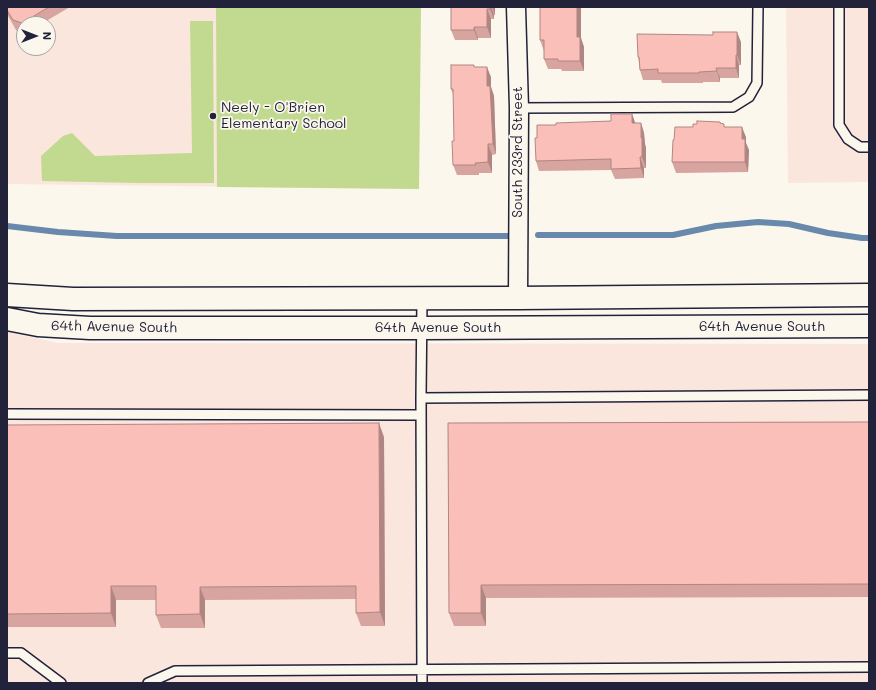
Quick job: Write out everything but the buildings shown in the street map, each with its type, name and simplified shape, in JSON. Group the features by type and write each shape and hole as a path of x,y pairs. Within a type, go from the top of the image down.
{"street":[{"name":"South 233rd Street","path":"516,7 519,108 518,298"},
{"name":"64th Avenue South","path":"7,295 73,300 869,295"},
{"name":"64th Avenue South","path":"7,319 38,325 90,328 869,326"}],"lane":[{"path":"519,108 733,107 749,97 757,83 758,7"},
{"path":"839,7 839,124 848,139 860,147 869,147"},
{"path":"422,298 422,683"},
{"path":"421,398 869,395"},
{"path":"7,414 421,415"},
{"path":"7,654 21,653 61,683"},
{"path":"148,683 175,671 869,667"}],"shaded area":[{"name":"Neely - O'Brien Elementary School","path":"7,7 421,7 419,189 7,184"},
{"path":"786,7 869,7 869,182 788,183"},
{"path":"7,332 59,343 869,344 869,683 7,683"}],"green space":[{"path":"216,7 421,7 419,189 217,187"},
{"path":"190,21 213,21 214,183 42,181 41,156 63,136 72,133 95,156 192,153"}],"waterway":[{"path":"538,235 673,235 716,226 758,222 789,224 828,233 869,238"},
{"path":"7,226 58,232 117,236 509,236"}],"place":[{"name":"Neely - O'Brien Elementary School","path":"213,116"}]}
